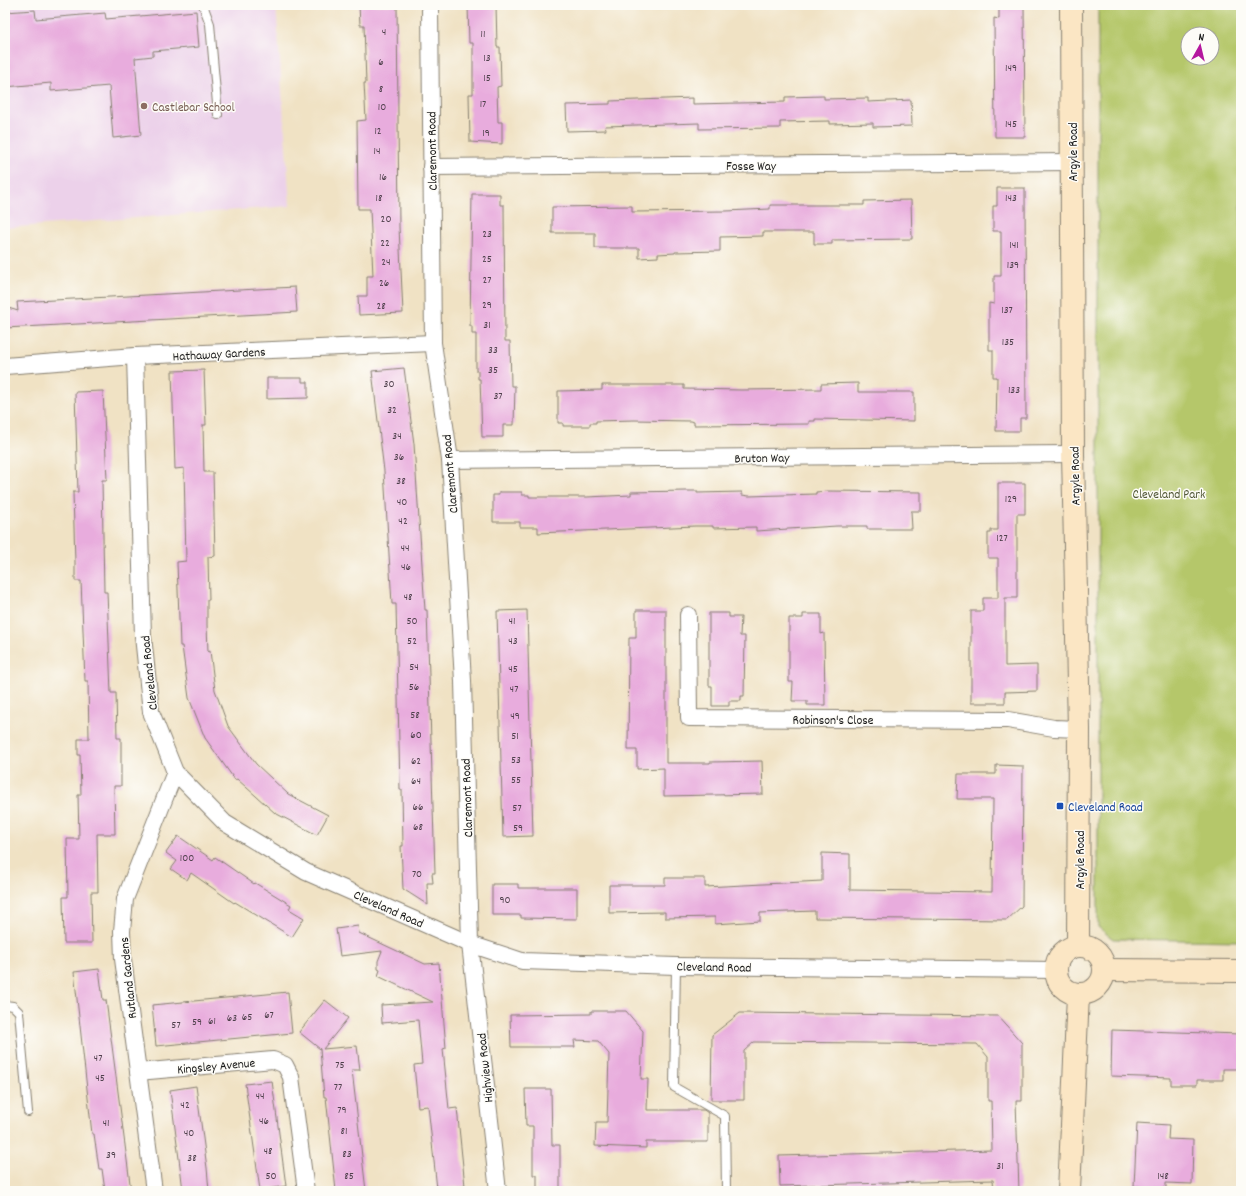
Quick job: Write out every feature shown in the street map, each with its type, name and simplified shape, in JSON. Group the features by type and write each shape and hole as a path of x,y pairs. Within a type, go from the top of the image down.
{"main road":[{"name":"Argyle Road","path":"1071,5 1073,454 1079,729 1078,946"},
{"path":"1078,946 1090,948 1097,953 1101,957 1105,970 1103,979 1097,988 1088,994 1078,995 1064,989 1058,981 1056,970 1059,957 1068,949 1078,946"},
{"path":"1105,970 1241,971"},
{"path":"1069,1191 1078,995"}],"street":[{"name":"Claremont Road","path":"430,5 430,167 433,343 450,460 463,681 470,944"},
{"name":"Fosse Way","path":"430,167 1072,162"},
{"name":"Hathaway Gardens","path":"5,366 135,356 433,343"},
{"name":"Cleveland Road","path":"135,356 143,636 151,712 175,772 225,822 306,872 470,944 522,961 676,966 1056,970"},
{"name":"Bruton Way","path":"450,460 1073,454"},
{"name":"Robinson's Close","path":"688,615 689,718 1008,720 1054,728 1079,729"},
{"name":"Rutland Gardens","path":"138,1072 123,959 122,931 125,899 175,772"},
{"name":"Highview Road","path":"470,944 498,1191"},
{"name":"Kingsley Avenue","path":"138,1072 273,1060 285,1065 291,1077 306,1191"},
{"path":"138,1072 154,1191"}],"lane":[{"path":"204,5 210,24 218,115"},
{"path":"676,966 674,1087 725,1116 726,1191"},
{"path":"5,1005 13,1006 19,1012 28,1112"}],"shaded area":[{"name":"Castlebar School","path":"5,5 276,5 290,206 5,228"}],"green space":[{"name":"Cleveland Park","path":"1098,5 1241,5 1241,941 1113,939 1098,927"}],"building":[{"path":"359,5 397,5 399,227 403,313 359,315 358,296 367,296 367,276 373,276 370,209 358,209 357,121 366,120 364,83 366,83 364,25 360,25"},
{"path":"468,5 496,5 497,47 500,47 501,86 497,87 498,122 502,122 502,144 470,142 469,94 473,94 473,43 469,43"},
{"path":"999,5 1024,5 1025,137 995,137 994,18 999,19"},
{"path":"35,10 36,19 105,13 106,19 196,11 199,47 153,51 153,56 135,58 141,135 113,138 109,86 51,91 51,83 5,87 5,12"},
{"path":"824,96 824,99 868,98 868,102 911,100 912,126 873,127 873,123 830,124 830,121 780,122 780,128 699,129 699,123 605,126 606,130 567,131 566,105 610,104 610,101 693,98 693,104 785,102 785,97"},
{"path":"997,188 1025,188 1026,418 1020,418 1020,431 996,431 997,377 993,377 993,350 989,350 989,303 994,304 994,276 1001,276 1001,231 993,231 993,206 997,206"},
{"path":"472,194 500,194 500,205 504,205 505,341 510,341 511,386 515,386 514,425 503,425 503,437 482,437 480,379 478,379 478,371 476,371 476,334 472,334 472,326 470,326"},
{"path":"911,200 912,239 832,240 832,244 814,244 814,232 763,232 763,236 720,237 720,251 675,252 658,254 658,257 639,258 639,248 595,248 595,233 552,233 552,207 632,206 632,212 726,211 770,209 770,205 864,205 864,201"},
{"path":"295,287 297,312 5,328 5,307 18,311 17,302"},
{"path":"404,368 414,444 425,610 427,610 435,873 432,873 433,883 427,883 428,905 403,889 401,846 403,846 402,790 400,790 396,604 392,604 384,471 372,371"},
{"path":"204,370 206,425 203,425 204,472 213,472 215,556 208,557 209,600 207,600 207,625 208,652 210,651 215,690 228,726 256,764 288,794 328,815 317,835 275,813 237,779 235,780 205,738 189,698 182,646 180,646 177,562 186,561 184,468 175,469 172,371"},
{"path":"267,378 302,378 302,382 308,382 308,398 267,399"},
{"path":"858,383 858,392 914,392 914,421 815,419 815,421 809,421 809,424 694,425 694,422 690,421 634,420 596,421 596,423 590,423 590,426 563,426 563,423 558,423 558,391 602,390 602,385 684,385 684,389 742,390 821,389 821,384"},
{"path":"103,391 107,480 102,480 104,592 107,592 111,693 116,693 117,738 121,738 121,786 114,786 115,834 97,834 98,892 91,892 92,943 64,943 63,897 68,897 67,839 79,839 78,795 81,795 78,739 89,739 88,681 85,681 81,581 75,581 73,492 78,492 75,392"},
{"path":"998,483 1025,483 1025,514 1017,514 1017,598 1005,598 1005,666 1037,665 1037,691 1005,692 1005,703 971,703 971,611 983,611 983,598 998,598 998,558 988,558 988,533 991,533 991,530 998,530"},
{"path":"697,491 697,493 742,492 742,495 749,496 816,494 816,492 828,491 921,492 921,511 911,511 912,529 867,529 867,526 837,526 756,531 756,527 713,528 713,526 695,526 538,533 538,527 520,527 520,522 493,522 493,495 499,495 499,492 522,492 522,495 529,495 529,497 587,497 631,495 631,492"},
{"path":"527,610 533,836 503,837 497,611"},
{"path":"636,610 666,610 666,763 762,761 763,794 664,796 664,768 637,769 637,750 628,750 629,638 636,638"},
{"path":"709,613 729,613 729,617 741,617 740,636 745,636 744,696 741,696 741,701 729,701 729,706 712,706 712,686 709,686"},
{"path":"803,614 821,614 821,634 824,633 825,705 807,705 807,701 792,701 793,682 789,682 789,618 803,618"},
{"path":"996,765 1023,766 1022,906 1007,920 815,918 815,911 760,913 760,921 715,924 715,917 665,918 665,912 609,913 609,885 665,885 665,878 705,878 705,887 822,881 822,853 850,854 850,890 992,892 993,799 957,799 958,774 996,774"},
{"path":"178,836 213,860 215,857 254,884 255,883 291,905 289,909 304,918 292,937 235,902 234,903 191,873 187,880 171,869 177,861 166,853"},
{"path":"492,884 518,884 518,888 577,888 577,919 521,918 521,915 492,915"},
{"path":"358,926 359,933 425,964 439,963 446,1048 443,1049 449,1109 457,1108 465,1186 437,1189 428,1106 418,1107 414,1065 422,1064 418,1020 382,1023 381,1005 433,1002 378,976 380,970 378,969 378,961 382,951 340,956 336,929"},
{"path":"99,969 103,1000 106,1000 131,1191 105,1191 102,1169 99,1169 94,1134 92,1134 74,972"},
{"path":"288,992 292,1033 156,1046 152,1005"},
{"path":"325,1000 348,1018 323,1049 357,1046 360,1070 352,1070 366,1191 336,1191 326,1097 324,1097 320,1049 299,1032"},
{"path":"591,1011 626,1011 643,1031 641,1079 648,1079 647,1110 704,1110 708,1113 708,1142 646,1142 646,1148 595,1146 596,1122 607,1122 609,1054 598,1041 574,1040 575,1047 511,1047 510,1015 591,1014"},
{"path":"740,1013 998,1016 1022,1043 1022,1101 1016,1101 1019,1191 994,1191 993,1180 780,1186 779,1156 992,1150 991,1101 988,1101 988,1057 977,1044 754,1042 744,1051 744,1100 711,1100 712,1035"},
{"path":"1112,1030 1241,1034 1241,1069 1223,1069 1223,1080 1197,1080 1197,1085 1171,1085 1171,1078 1111,1076"},
{"path":"272,1081 286,1186 260,1190 245,1084"},
{"path":"196,1086 209,1191 183,1191 170,1090"},
{"path":"525,1089 551,1089 552,1145 560,1145 560,1191 537,1191 537,1175 533,1175 533,1126 526,1126"},
{"path":"1137,1123 1169,1125 1168,1139 1193,1140 1192,1184 1166,1183 1166,1188 1134,1186"}],"place":[{"name":"Castlebar School","path":"144,106"},
{"name":"Cleveland Road","path":"1060,806"}]}
